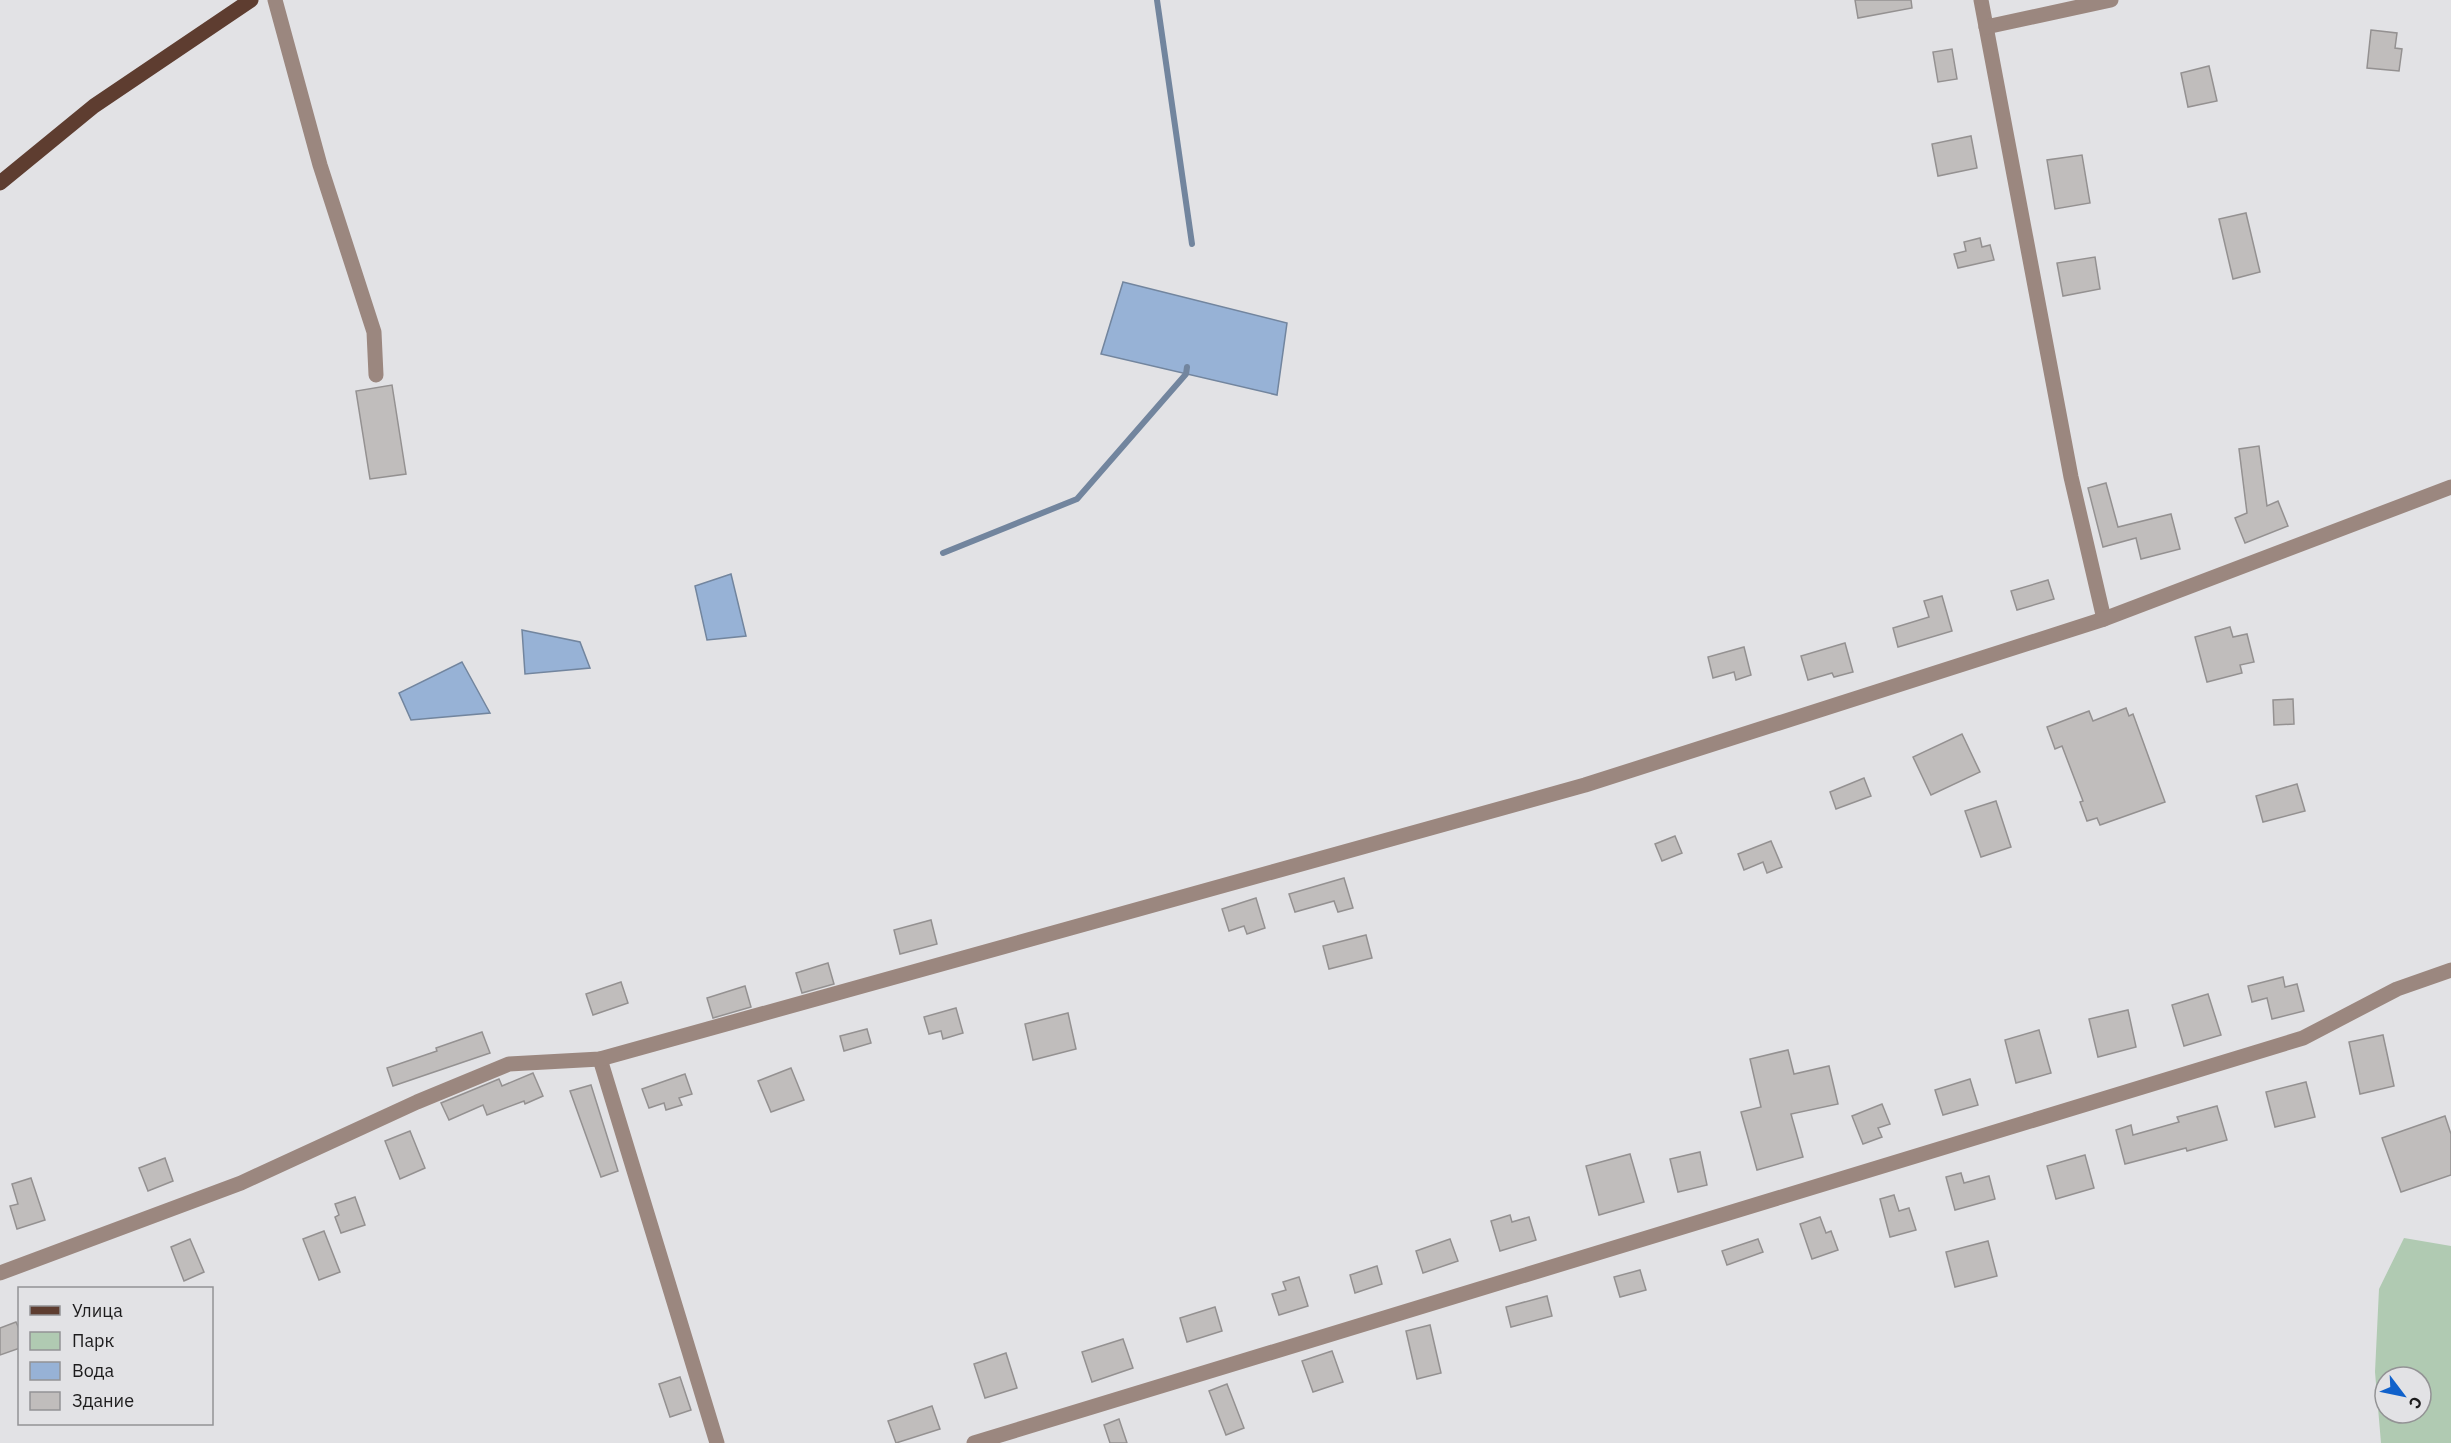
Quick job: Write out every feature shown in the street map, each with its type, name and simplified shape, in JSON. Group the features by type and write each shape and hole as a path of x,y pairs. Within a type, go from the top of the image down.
{"main road":[{"path":"0,183 93,106 250,0"}],"street":[{"path":"275,0 320,165 374,332 376,375"},
{"path":"1981,0 2071,477 2104,619"},
{"path":"1986,27 2111,0"},
{"path":"0,1273 241,1183 417,1102 509,1064 600,1059 1585,784 2104,619 2451,487"},
{"path":"974,1443 2303,1038 2397,989 2451,970"},
{"path":"600,1059 717,1443"}],"green space":[{"path":"2404,1238 2451,1246 2451,1443 2381,1443 2379,1425 2433,1425 2433,1365 2375,1365 2379,1289"}],"water":[{"path":"1123,282 1287,323 1277,395 1101,354"},
{"path":"731,574 746,636 707,640 695,586"},
{"path":"522,630 580,642 590,668 525,674"},
{"path":"462,662 490,713 411,720 399,693"}],"building":[{"path":"1855,0 1911,0 1912,8 1858,18"},
{"path":"2371,30 2397,33 2395,48 2402,49 2399,71 2367,68"},
{"path":"1952,49 1957,79 1938,82 1933,52"},
{"path":"2209,66 2217,101 2188,107 2181,73"},
{"path":"1971,136 1977,168 1938,176 1932,144"},
{"path":"2082,155 2090,203 2055,209 2047,160"},
{"path":"2246,213 2260,272 2233,279 2219,219"},
{"path":"1980,238 1982,247 1990,245 1994,260 1958,268 1954,254 1966,251 1964,242"},
{"path":"2095,257 2100,289 2063,296 2057,263"},
{"path":"392,385 406,474 370,479 356,391"},
{"path":"2259,446 2267,506 2278,501 2288,526 2245,543 2235,518 2247,513 2239,449"},
{"path":"2106,483 2118,527 2171,514 2180,549 2141,559 2136,538 2103,547 2088,488"},
{"path":"2048,580 2054,599 2017,610 2011,591"},
{"path":"1942,596 1952,631 1898,647 1893,628 1929,617 1924,601"},
{"path":"2230,627 2233,637 2247,634 2254,662 2240,665 2242,673 2207,682 2195,637"},
{"path":"1845,643 1853,672 1834,677 1832,673 1808,680 1801,656"},
{"path":"1744,647 1751,675 1736,680 1734,672 1713,678 1708,657"},
{"path":"2293,699 2294,724 2274,725 2273,700"},
{"path":"2126,708 2129,716 2133,714 2165,802 2100,825 2097,818 2087,821 2080,802 2083,801 2062,746 2055,749 2047,727 2089,711 2093,721"},
{"path":"1962,734 1980,772 1931,795 1913,757"},
{"path":"1864,778 1871,796 1836,809 1830,792"},
{"path":"2297,784 2305,811 2263,822 2256,796"},
{"path":"1996,801 2011,847 1981,857 1965,811"},
{"path":"1675,836 1682,853 1662,861 1655,844"},
{"path":"1771,841 1782,867 1767,873 1763,862 1744,870 1738,854"},
{"path":"1344,878 1353,908 1338,912 1334,901 1295,912 1289,894"},
{"path":"1256,898 1265,928 1247,934 1244,926 1229,931 1222,909"},
{"path":"931,920 937,944 900,954 894,930"},
{"path":"1366,935 1372,958 1329,969 1323,946"},
{"path":"828,963 834,984 802,993 796,973"},
{"path":"2283,977 2285,987 2297,984 2304,1011 2272,1019 2267,998 2252,1002 2248,986"},
{"path":"621,982 628,1003 593,1015 586,994"},
{"path":"745,986 751,1007 713,1018 707,998"},
{"path":"2208,994 2221,1035 2184,1046 2172,1005"},
{"path":"956,1008 963,1033 943,1039 941,1031 929,1034 924,1017"},
{"path":"2128,1010 2136,1047 2098,1057 2089,1019"},
{"path":"1068,1013 1076,1049 1033,1060 1025,1024"},
{"path":"867,1029 871,1043 844,1051 840,1036"},
{"path":"2039,1030 2051,1073 2016,1083 2005,1040"},
{"path":"482,1032 490,1053 393,1086 387,1068 437,1051 436,1048"},
{"path":"2383,1035 2394,1086 2360,1094 2349,1042"},
{"path":"1788,1050 1794,1074 1829,1066 1838,1104 1791,1114 1803,1157 1757,1170 1741,1112 1761,1107 1750,1059"},
{"path":"791,1068 804,1100 771,1112 758,1081"},
{"path":"533,1073 543,1096 525,1104 524,1101 487,1115 483,1105 449,1120 441,1103 499,1079 502,1086"},
{"path":"685,1074 692,1094 679,1098 682,1105 666,1110 664,1103 649,1108 642,1089"},
{"path":"1970,1079 1978,1105 1943,1115 1935,1090"},
{"path":"2306,1082 2315,1117 2275,1127 2266,1092"},
{"path":"591,1085 618,1171 601,1177 570,1091"},
{"path":"1882,1104 1890,1124 1878,1128 1882,1137 1863,1144 1852,1116"},
{"path":"2217,1106 2227,1140 2125,1164 2116,1130 2131,1125 2133,1135 2179,1122 2177,1117"},
{"path":"2445,1116 2451,1134 2451,1175 2401,1192 2382,1138"},
{"path":"410,1131 425,1168 400,1179 385,1141"},
{"path":"1700,1152 1707,1185 1678,1192 1670,1159"},
{"path":"1630,1154 1644,1202 1599,1215 1586,1166"},
{"path":"2085,1155 2094,1188 2056,1199 2047,1166"},
{"path":"165,1158 173,1181 148,1191 139,1168"},
{"path":"1961,1173 1964,1183 1989,1176 1995,1199 1955,1210 1946,1177"},
{"path":"31,1178 45,1220 17,1229 10,1206 18,1204 12,1184"},
{"path":"1894,1195 1899,1211 1909,1208 1916,1230 1890,1237 1880,1199"},
{"path":"355,1197 365,1225 341,1233 335,1217 339,1215 335,1204"},
{"path":"1510,1215 1512,1222 1529,1217 1536,1240 1500,1251 1491,1221"},
{"path":"1820,1217 1826,1233 1831,1231 1838,1250 1812,1259 1800,1224"},
{"path":"324,1231 340,1272 319,1280 303,1239"},
{"path":"190,1239 204,1272 184,1281 171,1247"},
{"path":"1450,1239 1458,1261 1423,1273 1416,1251"},
{"path":"1758,1239 1763,1252 1727,1265 1722,1251"},
{"path":"1988,1241 1997,1276 1955,1287 1946,1252"},
{"path":"1377,1266 1382,1284 1355,1293 1350,1275"},
{"path":"1640,1270 1646,1290 1620,1297 1614,1277"},
{"path":"1299,1277 1308,1306 1279,1315 1272,1294 1286,1290 1283,1282"},
{"path":"1547,1296 1552,1316 1511,1327 1506,1307"},
{"path":"1215,1307 1222,1331 1187,1342 1180,1318"},
{"path":"16,1322 18,1349 0,1355 0,1328"},
{"path":"1430,1325 1441,1373 1417,1379 1406,1331"},
{"path":"1123,1339 1133,1368 1092,1382 1082,1352"},
{"path":"1332,1351 1343,1382 1313,1392 1302,1361"},
{"path":"1006,1353 1017,1388 985,1398 974,1364"},
{"path":"680,1377 691,1410 670,1417 659,1384"},
{"path":"1227,1384 1244,1428 1226,1435 1209,1391"},
{"path":"932,1406 940,1429 896,1443 888,1421"},
{"path":"1119,1419 1127,1443 1110,1443 1104,1425"}],"waterway":[{"path":"1157,0 1192,244"},
{"path":"943,553 1077,499 1186,374 1187,367"}]}
